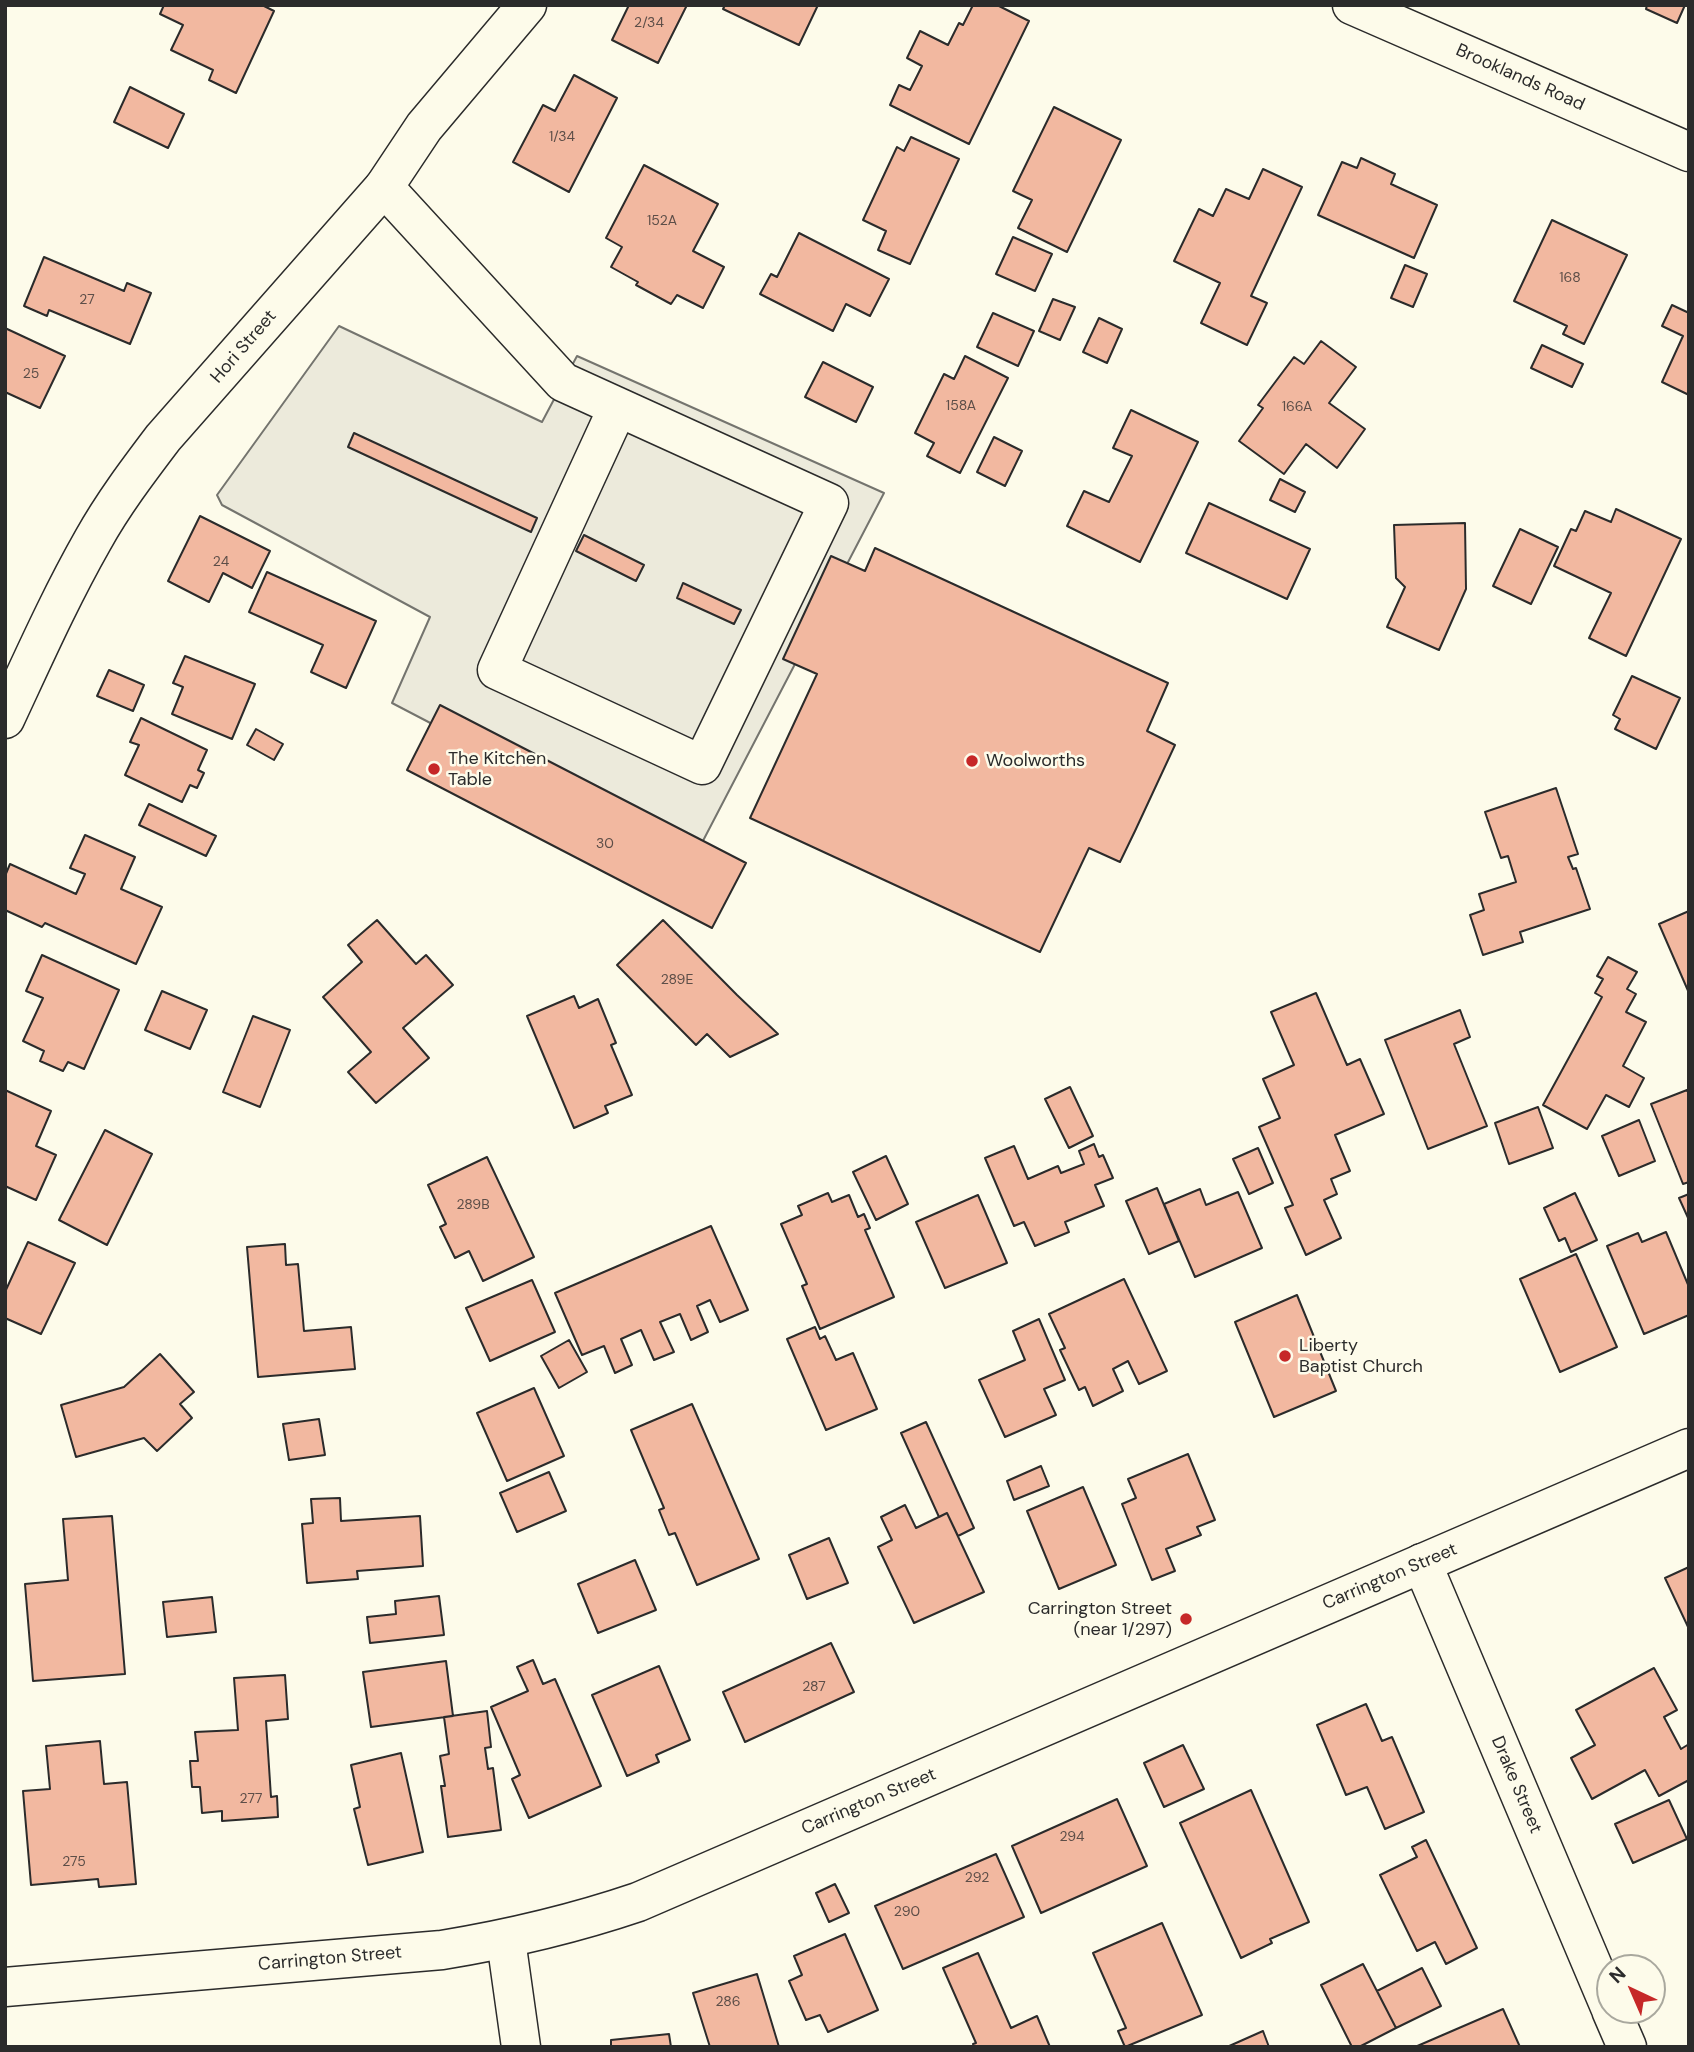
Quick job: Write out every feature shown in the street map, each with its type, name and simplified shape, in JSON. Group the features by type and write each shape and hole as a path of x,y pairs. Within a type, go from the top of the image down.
{"main road":[{"name":"Hori Street","path":"5,719 56,609 94,538 130,482 163,438 384,187 424,127 527,5"},
{"name":"Brooklands Road","path":"1352,5 1689,152"},
{"path":"384,187 563,382 618,407 829,503 702,765 497,670 618,407"},
{"name":"Carrington Street","path":"5,1987 442,1950 506,1940 576,1923 638,1902 1689,1448"},
{"name":"Drake Street","path":"1422,1563 1596,1973"},
{"path":"506,1940 521,2047"},
{"name":"Drake Street","path":"1618,2024 1627,2047"}],"shaded area":[{"path":"339,326 542,422 577,356 884,493 693,860 392,703 430,617 222,505 217,495"}],"building":[{"path":"164,5 262,5 274,11 236,93 209,80 213,70 171,50 183,25 160,14"},
{"path":"629,5 687,5 658,63 612,40"},
{"path":"725,5 818,5 799,45 723,9"},
{"path":"973,5 997,5 1029,21 969,144 890,105 899,85 910,90 922,66 907,58 920,31 948,45 959,23 963,25"},
{"path":"1647,5 1685,5 1677,23 1646,9"},
{"path":"574,75 617,98 569,192 513,162 543,105 555,111"},
{"path":"130,87 184,114 168,148 114,122"},
{"path":"1054,107 1121,140 1067,252 1018,228 1032,200 1013,191"},
{"path":"911,137 959,159 910,264 878,250 886,231 863,220 897,147 904,151"},
{"path":"1361,158 1395,174 1391,184 1437,205 1414,258 1318,215 1342,162 1357,168"},
{"path":"644,165 718,204 693,251 724,267 703,308 677,295 671,304 636,285 638,282 611,267 622,247 606,238"},
{"path":"1263,169 1302,187 1251,296 1267,303 1247,345 1201,323 1220,283 1174,261 1199,209 1213,216 1226,189 1249,199"},
{"path":"1552,220 1627,255 1584,344 1563,334 1567,326 1514,301"},
{"path":"799,233 889,279 870,316 846,304 833,331 760,294 771,274 777,277"},
{"path":"1013,237 1052,254 1035,291 996,274"},
{"path":"44,257 124,291 127,283 151,293 130,344 49,310 47,316 24,306"},
{"path":"1405,265 1427,274 1413,307 1391,298"},
{"path":"1053,299 1075,307 1060,340 1039,331"},
{"path":"1672,305 1689,313 1689,395 1662,382 1683,336 1662,326"},
{"path":"993,313 1034,331 1018,366 977,347"},
{"path":"1099,318 1122,329 1107,363 1083,352"},
{"path":"5,328 65,356 40,408 5,392"},
{"path":"1321,341 1356,367 1329,403 1365,429 1337,468 1306,444 1284,474 1239,441 1263,408 1258,405 1294,357 1304,364"},
{"path":"1542,345 1583,364 1572,387 1531,368"},
{"path":"965,356 1008,378 960,473 927,456 934,443 915,433 944,374 954,379"},
{"path":"823,362 873,387 856,422 805,397"},
{"path":"1131,410 1198,442 1140,562 1067,526 1084,491 1109,502 1132,456 1113,448"},
{"path":"354,433 537,518 531,532 348,447"},
{"path":"994,437 1022,451 1005,486 977,472"},
{"path":"1280,479 1305,492 1295,512 1270,500"},
{"path":"1209,503 1310,549 1287,599 1186,553"},
{"path":"1616,509 1681,539 1626,656 1589,638 1611,593 1554,566 1571,529 1576,531 1585,511 1611,522"},
{"path":"200,516 270,551 252,588 223,573 209,602 168,581"},
{"path":"1465,523 1466,589 1439,650 1387,627 1405,587 1396,578 1394,525"},
{"path":"1520,529 1558,547 1531,604 1493,586"},
{"path":"584,535 644,565 636,581 576,551"},
{"name":"Woolworths","path":"875,548 1168,683 1147,731 1175,745 1135,831 1120,862 1089,848 1040,952 750,818 817,674 783,659 831,556 865,571"},
{"path":"267,572 376,621 346,688 311,672 323,645 249,612"},
{"path":"683,583 741,610 734,624 677,598"},
{"path":"185,656 255,684 232,739 172,714 183,687 173,683"},
{"path":"109,670 144,685 133,711 97,696"},
{"path":"1632,676 1680,698 1656,749 1615,729 1620,719 1613,715"},
{"path":"440,705 746,863 712,928 407,770"},
{"path":"141,718 207,750 198,770 204,773 197,788 190,785 182,802 125,775 139,745 130,742"},
{"path":"256,729 283,744 274,760 247,745"},
{"path":"1556,788 1578,854 1568,857 1573,869 1576,868 1590,909 1520,932 1523,942 1483,955 1470,915 1484,910 1479,894 1516,882 1508,856 1501,858 1485,812"},
{"path":"149,804 216,836 206,856 139,825"},
{"path":"85,835 135,857 121,889 162,907 136,964 45,923 42,927 5,910 5,876 10,864 76,894 85,874 70,868"},
{"path":"1689,911 1689,993 1659,924"},
{"path":"377,920 416,964 426,955 453,985 403,1028 429,1058 376,1103 348,1072 371,1052 323,997 362,962 348,945"},
{"path":"663,920 778,1034 730,1057 707,1034 696,1045 617,965"},
{"path":"42,955 119,990 84,1069 68,1062 63,1071 40,1061 44,1051 23,1041 43,998 26,991"},
{"path":"1608,957 1637,972 1627,989 1636,994 1626,1012 1646,1022 1623,1066 1644,1078 1629,1107 1606,1095 1587,1129 1543,1105 1602,997 1595,993 1603,979 1597,976"},
{"path":"162,991 207,1010 190,1049 145,1030"},
{"path":"1316,993 1347,1065 1360,1059 1384,1114 1335,1135 1350,1171 1331,1179 1337,1194 1324,1200 1341,1238 1306,1255 1285,1208 1293,1205 1259,1127 1280,1118 1263,1079 1294,1065 1271,1012"},
{"path":"574,996 579,1008 598,999 616,1043 611,1045 632,1095 605,1106 608,1113 574,1128 527,1016"},
{"path":"1460,1010 1470,1037 1454,1044 1487,1126 1428,1149 1385,1040"},
{"path":"253,1016 290,1030 260,1107 223,1092"},
{"path":"1070,1087 1093,1136 1069,1148 1045,1099"},
{"path":"5,1090 51,1111 36,1146 56,1155 36,1200 5,1186"},
{"path":"1687,1090 1689,1182 1683,1184 1651,1104"},
{"path":"1538,1107 1553,1148 1509,1164 1495,1123"},
{"path":"1639,1120 1655,1161 1619,1176 1602,1136"},
{"path":"105,1130 152,1154 107,1245 59,1220"},
{"path":"1094,1144 1099,1157 1103,1155 1113,1178 1095,1185 1104,1206 1065,1222 1069,1232 1035,1246 1024,1222 1014,1226 985,1158 1014,1146 1028,1179 1058,1166 1061,1173 1084,1164 1079,1151"},
{"path":"1258,1148 1273,1183 1249,1194 1233,1159"},
{"path":"886,1156 908,1204 876,1220 853,1172"},
{"path":"487,1157 534,1257 483,1281 469,1251 455,1258 440,1227 446,1224 428,1185"},
{"path":"1157,1188 1179,1241 1149,1254 1126,1201"},
{"path":"1200,1189 1206,1205 1238,1192 1262,1248 1195,1277 1164,1204"},
{"path":"828,1193 832,1202 849,1195 858,1217 864,1214 870,1228 865,1230 894,1297 820,1329 802,1286 807,1284 781,1224 802,1215 798,1206"},
{"path":"1575,1193 1597,1240 1571,1252 1565,1238 1559,1241 1544,1208"},
{"path":"1689,1194 1689,1220 1679,1198"},
{"path":"978,1195 1007,1263 945,1288 916,1222"},
{"path":"711,1226 748,1310 720,1322 710,1300 697,1306 708,1332 691,1340 680,1314 660,1322 674,1352 654,1360 641,1330 621,1339 632,1365 615,1373 604,1346 582,1355 555,1293"},
{"path":"1666,1232 1689,1287 1689,1315 1644,1334 1607,1246 1638,1233 1642,1242"},
{"path":"28,1242 75,1263 41,1334 5,1318 5,1292"},
{"path":"285,1244 286,1265 298,1264 304,1331 351,1327 355,1369 258,1377 247,1247"},
{"path":"1576,1254 1617,1347 1560,1372 1520,1279"},
{"path":"1124,1279 1167,1371 1139,1384 1128,1361 1113,1369 1123,1391 1093,1406 1085,1387 1079,1390 1060,1350 1065,1348 1049,1314"},
{"path":"532,1280 555,1332 490,1361 466,1308"},
{"name":"Liberty Baptist Church","path":"1297,1295 1336,1391 1274,1417 1235,1322"},
{"path":"1039,1319 1065,1380 1044,1389 1056,1415 1005,1437 979,1380 1025,1360 1013,1331"},
{"path":"815,1327 820,1339 825,1336 836,1360 853,1353 877,1409 826,1430 787,1339"},
{"path":"569,1340 587,1372 559,1388 541,1356"},
{"path":"160,1354 194,1392 180,1404 192,1418 157,1451 144,1438 76,1457 61,1405 124,1387"},
{"path":"534,1388 564,1456 507,1481 477,1413"},
{"path":"692,1404 759,1559 697,1585 675,1533 669,1535 659,1510 664,1508 631,1430"},
{"path":"319,1419 325,1455 289,1460 283,1424"},
{"path":"926,1422 974,1528 958,1536 947,1513 939,1517 901,1433"},
{"path":"1188,1454 1215,1520 1197,1527 1201,1535 1166,1549 1175,1571 1152,1580 1122,1504 1136,1498 1128,1479"},
{"path":"1041,1466 1049,1486 1014,1500 1007,1481"},
{"path":"549,1472 566,1511 517,1532 500,1493"},
{"path":"1083,1487 1116,1565 1059,1589 1027,1511"},
{"path":"340,1498 341,1521 420,1516 423,1566 357,1571 358,1579 307,1583 302,1524 313,1523 311,1499"},
{"path":"905,1505 916,1528 947,1513 984,1592 914,1623 878,1547 892,1540 881,1517"},
{"path":"112,1516 125,1674 33,1681 25,1584 68,1580 63,1519"},
{"path":"829,1538 848,1583 807,1599 789,1555"},
{"path":"635,1560 656,1610 598,1633 578,1584"},
{"path":"1689,1567 1689,1629 1665,1578"},
{"path":"439,1596 444,1635 370,1643 367,1617 396,1614 395,1601"},
{"path":"212,1597 216,1632 167,1637 163,1602"},
{"path":"831,1643 854,1692 745,1742 723,1692"},
{"path":"533,1660 543,1684 555,1679 601,1786 529,1818 512,1779 520,1775 491,1707 528,1691 517,1667"},
{"path":"446,1661 453,1716 371,1727 363,1672"},
{"path":"659,1666 690,1740 656,1755 659,1762 627,1776 592,1695"},
{"path":"1654,1668 1677,1710 1664,1717 1681,1749 1689,1744 1689,1780 1659,1796 1645,1770 1592,1799 1571,1758 1595,1745 1576,1710"},
{"path":"285,1675 288,1719 266,1721 271,1797 277,1796 278,1817 222,1821 222,1811 202,1813 200,1787 192,1787 190,1761 198,1761 195,1732 238,1730 234,1678"},
{"path":"1366,1704 1382,1741 1392,1737 1424,1812 1385,1829 1367,1787 1346,1795 1317,1725"},
{"path":"487,1711 491,1747 485,1748 488,1769 493,1768 501,1830 448,1837 440,1756 449,1754 444,1717"},
{"path":"100,1741 104,1784 127,1782 136,1884 99,1887 98,1879 31,1885 23,1791 50,1789 46,1746"},
{"path":"1183,1745 1204,1789 1164,1807 1144,1763"},
{"path":"401,1753 423,1852 368,1865 354,1809 360,1807 351,1765"},
{"path":"1251,1790 1309,1922 1270,1939 1272,1943 1241,1958 1180,1823"},
{"path":"1117,1799 1147,1866 1041,1913 1012,1846"},
{"path":"1669,1800 1687,1839 1633,1863 1615,1824"},
{"path":"1426,1840 1477,1948 1446,1964 1435,1942 1417,1951 1380,1875 1417,1857 1412,1847"},
{"path":"996,1854 1024,1917 903,1969 875,1906"},
{"path":"835,1884 849,1913 829,1922 816,1893"},
{"path":"1162,1923 1202,2015 1125,2047 1118,2031 1126,2028 1093,1953"},
{"path":"845,1934 878,2010 828,2032 820,2015 806,2020 789,1981 802,1975 794,1956"},
{"path":"978,1953 1011,2028 1037,2016 1050,2047 974,2047 973,2044 976,2043 943,1968"},
{"path":"1363,1964 1396,2028 1359,2047 1352,2047 1321,1985"},
{"path":"1422,1968 1441,2006 1396,2028 1377,1991"},
{"path":"757,1974 779,2047 710,2047 693,1993"},
{"path":"1503,2009 1520,2047 1415,2047"},
{"path":"1263,2031 1269,2047 1227,2047"},
{"path":"669,2034 671,2047 611,2047 611,2040"}],"place":[{"name":"Woolworths","path":"972,761"},
{"name":"The Kitchen Table","path":"434,769"},
{"name":"Liberty Baptist Church","path":"1285,1356"},
{"name":"Carrington Street (near 1/297)","path":"1186,1619"}]}
